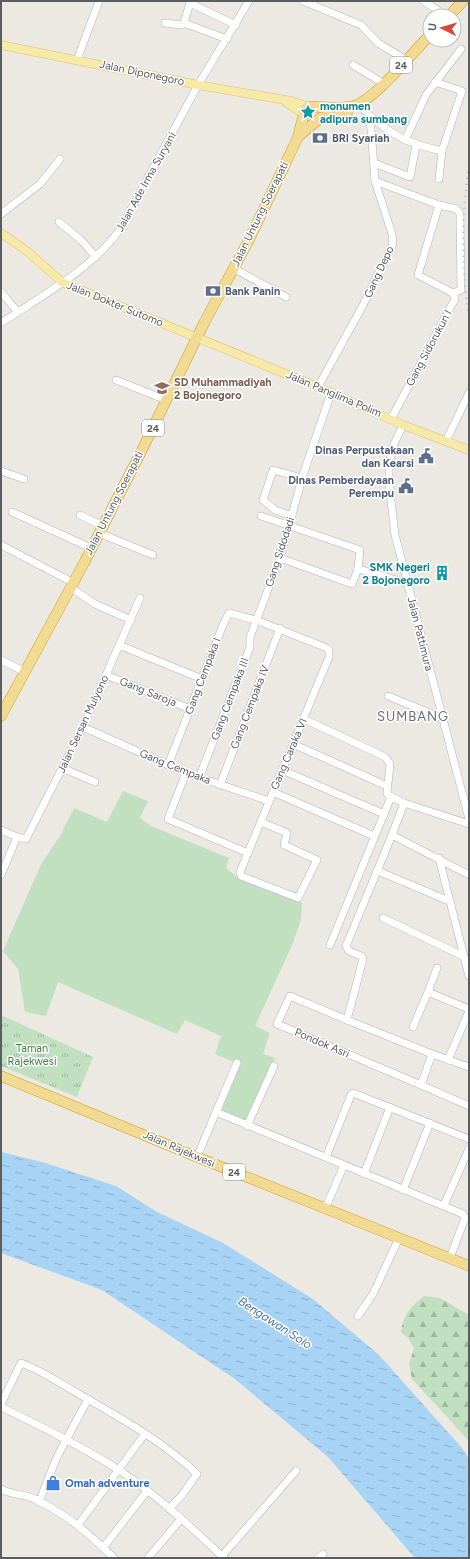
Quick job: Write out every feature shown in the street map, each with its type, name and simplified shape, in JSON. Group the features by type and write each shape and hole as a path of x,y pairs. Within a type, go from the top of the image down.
{"highway":[{"name":"24","path":"298,137 315,121 325,116 354,112 422,43"},
{"name":"24","path":"298,137 309,109 360,106"},
{"path":"309,109 319,112 315,121 306,120 309,109"},
{"name":"Jalan Untung Soerapati","path":"1,716 101,529 298,137"},
{"name":"Jalan Rajekwesi","path":"1,1076 325,1209 469,1266"}],"main road":[{"name":"Jalan Diponegoro","path":"1,45 198,85 284,100 309,109"},
{"name":"Jalan Dokter Sutomo","path":"1,233 28,252 63,283 197,337"},
{"name":"Jalan Panglima Polim","path":"197,337 318,387 403,425 469,450"}],"street":[{"path":"78,60 99,1"},
{"name":"Jalan Ade Irma Suryani","path":"1,323 63,283 96,257 112,241 121,228 198,85 249,1"},
{"path":"303,1 361,25 378,43 406,60"},
{"path":"424,1 434,8"},
{"path":"184,23 190,2 236,24"},
{"path":"165,24 181,25 184,23 227,38"},
{"path":"405,140 426,95 461,49"},
{"path":"353,65 383,83"},
{"path":"435,82 462,90 442,151 439,179"},
{"path":"360,106 388,130 405,140 416,145 442,151"},
{"name":"Gang Depo","path":"318,387 392,250 392,234 375,181 370,116"},
{"path":"374,164 410,177 416,145"},
{"path":"1,214 40,184 60,159"},
{"path":"375,181 439,204 418,275 453,293"},
{"name":"Gang Sidorukun I","path":"391,419 454,300 453,293 461,290 460,214 456,208 439,204"},
{"path":"59,222 81,240 96,257"},
{"path":"233,268 286,297"},
{"path":"1,292 18,312"},
{"path":"116,380 166,400"},
{"name":"Gang Sidodadi","path":"256,620 280,558 302,478 331,393"},
{"path":"446,441 469,393"},
{"name":"Jalan Pattimura","path":"403,425 390,454 389,483 395,535 469,819"},
{"path":"292,516 276,510 263,500 273,469 302,478"},
{"path":"1,471 24,479"},
{"path":"12,512 91,548"},
{"path":"80,515 101,529 153,555"},
{"path":"261,516 360,550 358,569 352,584 280,558"},
{"path":"1,545 71,585 95,604 131,620"},
{"path":"358,569 407,583"},
{"name":"Jalan Sersan Mulyono","path":"17,837 26,839 83,727 140,598"},
{"name":"Gang Cempaka I","path":"168,765 227,615 232,613 256,620"},
{"name":"Gang Caraka VI","path":"256,620 280,628 329,650 329,657 269,801 262,822 240,872 241,876 295,898 300,897 317,860 284,845 287,833 262,822"},
{"name":"Gang Cempaka III","path":"199,778 250,647 250,636 256,620"},
{"name":"Gang Cempaka IV","path":"220,785 280,628"},
{"path":"119,645 202,679"},
{"path":"1,660 25,672"},
{"name":"Gang Saroja","path":"106,675 190,709"},
{"path":"388,696 442,718"},
{"path":"304,719 385,756 390,764 387,792 391,797 404,803 469,824"},
{"name":"Gang Cempaka","path":"83,727 186,773 269,801"},
{"path":"293,744 388,786"},
{"path":"62,768 95,782"},
{"path":"282,770 384,814"},
{"path":"186,773 168,819 248,853"},
{"path":"273,792 374,836"},
{"path":"330,945 391,797"},
{"path":"347,1020 363,960 361,956 349,951 346,946 378,871 404,803"},
{"path":"1,830 17,837 1,875"},
{"path":"392,834 469,875"},
{"path":"439,858 469,976"},
{"path":"378,871 449,901"},
{"path":"383,918 463,956"},
{"path":"413,1026 438,968"},
{"path":"428,992 469,1010 448,1060"},
{"name":"Pondok Asri","path":"421,1085 277,1024 290,996 432,1054 469,1067"},
{"path":"432,1054 421,1085 469,1106"},
{"path":"197,1157 237,1063"},
{"path":"247,1126 274,1066"},
{"path":"326,1157 352,1093 430,1122 469,1139"},
{"path":"364,1174 390,1107"},
{"path":"216,1112 463,1214 465,1218 450,1258"},
{"path":"404,1190 430,1122"},
{"path":"444,1205 469,1149"},
{"path":"325,1209 344,1165"},
{"path":"358,1316 373,1294 399,1238"},
{"path":"1,1404 21,1363 88,1399 176,1457 197,1474 182,1495 169,1509"},
{"path":"39,1502 66,1439 88,1399"},
{"path":"1,1407 66,1439 119,1470 181,1519 223,1557 296,1471"},
{"path":"78,1525 144,1435"},
{"path":"1,1489 39,1502 69,1518 114,1558"},
{"path":"103,1548 147,1491"},
{"path":"148,1558 181,1519"}],"green space":[{"path":"123,791 148,801 140,818 151,826 229,858 226,868 236,876 302,903 301,919 293,943 255,1026 270,1033 263,1054 275,1058 246,1124 221,1112 241,1063 239,1061 234,1062 215,1054 221,1036 185,1020 177,1034 58,982 46,1016 25,1012 18,969 3,951 41,864 60,836 74,808 107,822"},
{"name":"Taman Rajekwesi","path":"1,1015 93,1057 77,1097 1,1066"},
{"path":"424,1296 440,1298 469,1315 469,1441 412,1379 409,1364 414,1349 409,1339 401,1332 408,1311"}],"water":[{"name":"Bengawan Solo","path":"1,1152 42,1162 116,1186 157,1212 223,1243 313,1299 379,1355 462,1448 469,1459 469,1558 415,1558 328,1457 235,1379 102,1290 1,1253"}],"railway":[{"path":"469,166 463,222 464,278 469,316"}],"place":[{"name":"monumen adipura sumbang","path":"308,112"},
{"name":"BRI Syariah","path":"320,138"},
{"name":"Bank Panin","path":"213,291"},
{"name":"SD Muhammadiyah 2 Bojonegoro","path":"162,388"},
{"name":"Dinas Perpustakaan dan Kearsi","path":"426,456"},
{"name":"Dinas Pemberdayaan Perempu","path":"406,486"},
{"name":"SMK Negeri 2 Bojonegoro","path":"442,573"},
{"name":"Omah adventure","path":"53,1483"}],"district":[{"name":"SUMBANG","path":"413,716"}]}
